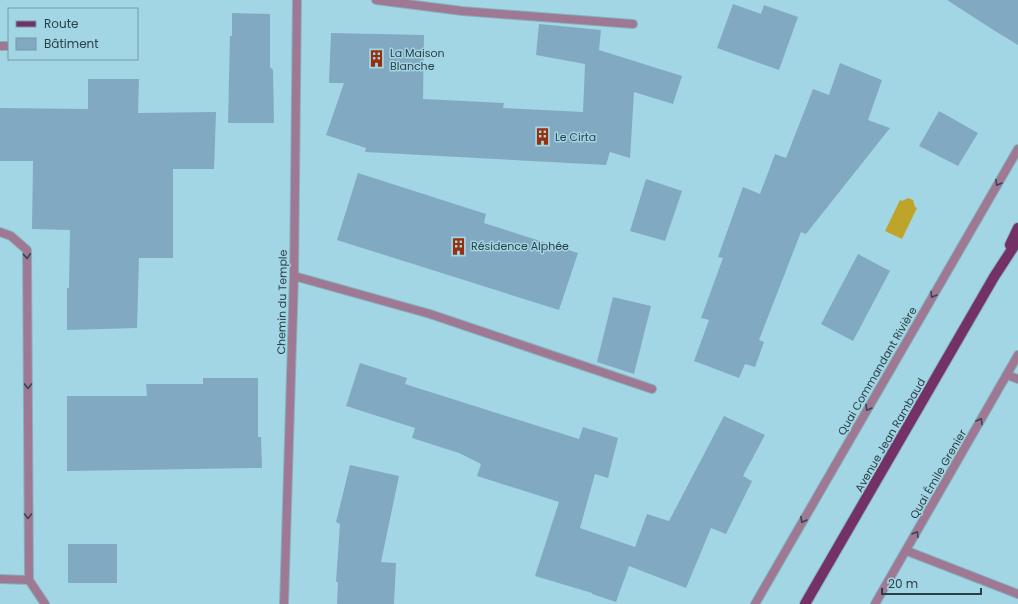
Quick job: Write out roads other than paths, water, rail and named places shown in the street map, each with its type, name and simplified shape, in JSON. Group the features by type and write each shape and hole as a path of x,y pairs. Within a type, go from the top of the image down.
{"main road":[{"name":"Avenue Jean Rambaud","path":"994,278 1018,228"},
{"name":"Avenue Jean Rambaud","path":"805,604 994,278 1018,240"}],"street":[{"name":"Chemin du Temple","path":"284,604 294,276 297,0"},
{"path":"376,0 462,11 633,24"},
{"name":"Quai Commandant Rivière","path":"755,604 1018,149"},
{"path":"0,232 11,236 27,250 29,580 45,604"},
{"path":"294,276 430,314 652,388"},
{"name":"Quai Émile Grenier","path":"876,604 1018,355"},
{"path":"1007,375 1018,379"},
{"path":"907,551 1018,594"},
{"path":"0,579 29,580"}],"place":[{"name":"La Maison Blanche","path":"377,59"},
{"name":"Le Cirta","path":"542,137"},
{"name":"Résidence Alphée","path":"458,246"}]}
